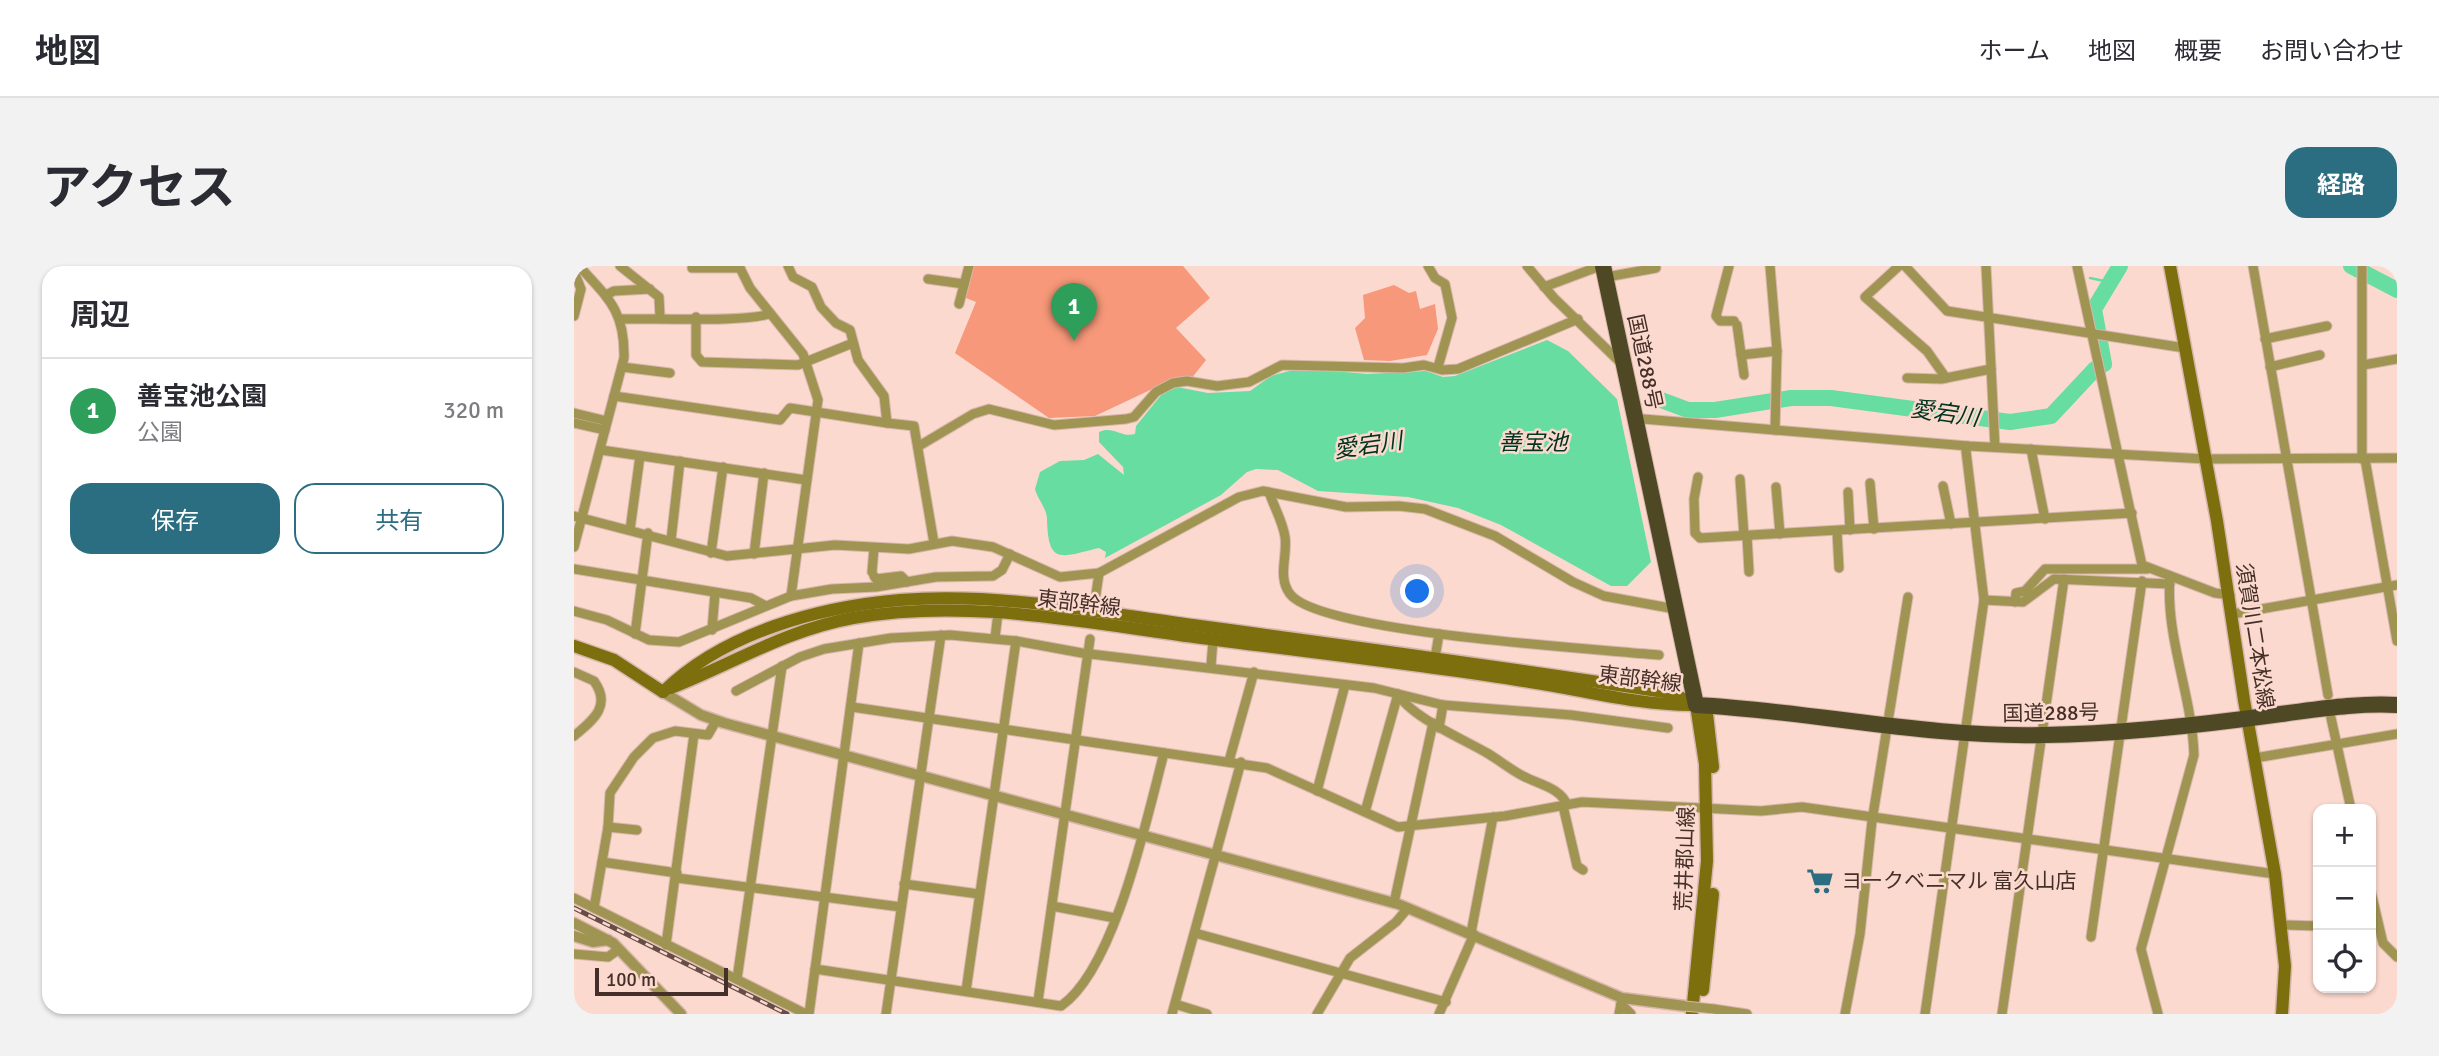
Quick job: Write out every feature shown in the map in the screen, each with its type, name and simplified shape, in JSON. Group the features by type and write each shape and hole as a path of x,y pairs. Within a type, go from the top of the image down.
{"highway":[{"name":"国道288号","path":"1606,268 1628,365 1675,609 1701,705"},
{"name":"国道288号","path":"1628,365 1643,419 1701,705"},
{"name":"国道288号","path":"1701,705 1774,710 1964,733 2041,735 2121,733 2335,705 2397,705"}],"main road":[{"name":"須賀川二本松線","path":"2170,266 2230,594 2275,874 2285,966 2282,1014"},
{"name":"東部幹線","path":"663,691 695,664 755,635 822,613 864,604 946,598 999,601 1435,658 1671,693 1701,705"},
{"name":"東部幹線","path":"663,691 746,652 827,623 916,610 998,612 1528,681 1625,698 1701,705"},
{"path":"574,646 614,660 663,691"},
{"name":"荒井郡山線","path":"1700,1014 1711,929 1712,807 1701,705"},
{"name":"荒井郡山線","path":"1688,1010 1707,886 1712,807"}],"street":[{"path":"620,266 659,297 660,317"},
{"path":"788,266 793,277 812,287 821,307 835,323 850,330 858,359 884,396 887,423"},
{"path":"959,304 969,266"},
{"path":"1428,266 1435,278 1445,284 1452,316 1438,367"},
{"path":"1527,266 1613,358 1628,365"},
{"path":"1729,266 1716,316 1720,321 1736,323 1744,375"},
{"path":"1770,266 1777,351 1775,430"},
{"path":"1899,266 1865,297 1927,351 1946,378"},
{"path":"1905,266 1947,311 2185,348"},
{"path":"1986,266 1995,447"},
{"path":"2077,266 2120,453 2142,565 2170,580 2215,593 2230,594"},
{"path":"2253,266 2328,695"},
{"path":"2361,266 2363,459 2392,586 2397,641"},
{"path":"692,268 740,267 748,284 807,362 818,400 795,548 791,596"},
{"path":"1544,287 1606,268 1656,268"},
{"path":"574,547 578,517 601,450 622,367 624,346 621,319 606,295 577,271"},
{"path":"574,316 581,289 577,271"},
{"path":"928,279 964,284"},
{"path":"606,295 614,291 650,289"},
{"path":"621,319 763,316 770,313"},
{"path":"695,317 696,355 702,362 798,365 853,343"},
{"path":"919,446 983,410 1005,413 1030,422 1065,425 1134,417 1161,388 1177,382 1217,386 1248,382 1282,365 1458,369 1578,319"},
{"path":"2265,339 2326,326"},
{"path":"1741,355 1777,351"},
{"path":"2270,367 2320,355"},
{"path":"2363,365 2397,359"},
{"path":"622,367 670,373"},
{"path":"1907,379 1946,378 1991,369"},
{"path":"614,396 780,420 790,408 914,426 934,543"},
{"path":"574,413 606,425"},
{"path":"1643,419 1968,446 2206,459 2397,458"},
{"path":"574,423 606,425"},
{"path":"1924,1014 1984,600 1966,451 1968,446"},
{"path":"2031,449 2045,519"},
{"path":"601,450 806,480"},
{"path":"631,530 640,456"},
{"path":"671,540 680,461"},
{"path":"711,553 723,467"},
{"path":"754,554 764,473"},
{"path":"1698,477 1694,499 1695,533 1700,538 2132,513"},
{"path":"1740,479 1749,572"},
{"path":"1870,484 1874,529"},
{"path":"1942,486 1951,524"},
{"path":"1776,487 1780,534"},
{"path":"578,517 648,533 727,556 845,545 909,549 958,541 1010,554 1039,570 1060,577 1098,573 1239,497 1269,492 1346,507 1399,506 1425,509 1495,536 1564,577 1604,596 1675,609"},
{"path":"1269,492 1285,534 1284,582 1296,600 1314,610 1438,634 1548,648 1659,655"},
{"path":"1848,492 1850,530"},
{"path":"1837,531 1839,568"},
{"path":"635,634 648,533"},
{"path":"874,548 873,574 876,579 901,576 907,582"},
{"path":"574,611 601,618 635,634 671,643 712,630 764,605 791,596 832,589 862,589 936,577 993,576 1003,570 1010,554"},
{"path":"574,569 757,599 764,605"},
{"path":"2015,602 2016,593 2025,591 2045,569 2147,569"},
{"path":"1095,601 1098,573"},
{"path":"1984,600 2028,600 2048,581 2064,579 2170,580"},
{"path":"2002,1014 2064,579"},
{"path":"2158,1014 2141,949 2194,755 2193,724 2172,634 2170,580"},
{"path":"2091,937 2143,581"},
{"path":"2233,614 2392,586"},
{"path":"862,589 864,604"},
{"path":"712,630 715,593"},
{"path":"1846,1014 1908,597"},
{"path":"995,638 998,612"},
{"path":"1435,658 1438,634"},
{"path":"886,1014 941,635"},
{"path":"736,691 782,666 824,649 941,635 1016,640 1088,654 1211,666 1345,685 1443,705 1571,715 1668,728"},
{"path":"1038,1001 1078,739 1090,639"},
{"path":"966,990 1016,640"},
{"path":"1211,666 1213,640"},
{"path":"574,898 807,1014 859,643"},
{"path":"737,979 782,666"},
{"path":"574,672 594,681 602,704 599,714 574,736"},
{"path":"1229,761 1254,672"},
{"path":"1317,791 1345,685"},
{"path":"663,691 683,705 716,720 1394,903 1473,934 1621,1005 1631,1014"},
{"path":"1398,694 1403,703 1436,725 1563,797 1577,866 1583,870"},
{"path":"1365,812 1398,694"},
{"path":"1394,903 1443,705"},
{"path":"852,707 1241,762 1267,768 1392,826 1493,817 1582,802 1761,811 1802,807 2028,836 2275,874"},
{"path":"2331,718 2350,804"},
{"path":"594,908 608,827 610,793 646,744 663,734 709,734 716,720"},
{"path":"666,945 694,734"},
{"path":"2255,758 2397,734"},
{"path":"815,969 1061,1006 1079,990 1101,956 1142,834 1164,753"},
{"path":"1172,1014 1241,762"},
{"path":"1439,1014 1473,934 1493,817"},
{"path":"608,827 637,830"},
{"path":"602,862 752,888 901,907"},
{"path":"904,884 979,894"},
{"path":"1052,906 1115,918"},
{"path":"1317,1014 1350,958 1396,922 1408,908"},
{"path":"2376,913 2383,943 2397,957"},
{"path":"574,923 608,940 619,949 681,1014"},
{"path":"2282,925 2313,926"},
{"path":"1195,933 1446,1002"},
{"path":"574,936 598,943 608,940"},
{"path":"2376,942 2383,943"},
{"path":"574,954 608,957 619,949"},
{"path":"1175,1004 1207,1014"},
{"path":"1621,1005 1688,1010 1714,1009 1747,1014"}],"shaded area":[{"path":"966,266 1183,266 1210,298 1176,328 1206,360 1191,379 1165,383 1095,416 1049,418 955,353 976,302 961,296"},
{"path":"1394,285 1409,293 1416,291 1420,309 1435,304 1438,329 1427,355 1390,361 1364,360 1355,328 1365,318 1363,295"}],"water":[{"name":"善宝池","path":"1547,340 1568,351 1617,399 1651,562 1627,586 1611,586 1501,525 1458,508 1408,497 1318,491 1278,470 1256,469 1247,472 1221,495 1105,558 1106,552 1099,548 1066,555 1054,551 1050,545 1047,515 1035,489 1040,472 1060,461 1084,460 1098,454 1124,475 1123,467 1099,442 1099,432 1108,430 1135,434 1136,426 1162,394 1177,387 1208,393 1250,391 1271,376 1300,368 1367,374 1426,371 1443,377 1455,376"}],"waterway":[{"name":"愛宕川","path":"1661,400 1688,410 1715,410 1791,398 1831,398 2010,422 2051,416 2095,369 2104,364 2094,309 2120,266"},
{"name":"愛宕川","path":"2351,266 2397,290"},
{"path":"2090,278 2109,282"}],"railway":[{"path":"574,908 787,1014"}],"place":[{"name":"善宝池公園","path":"1074,341"},
{"name":"ヨークベニマル 富久山店","path":"1820,881"}]}
